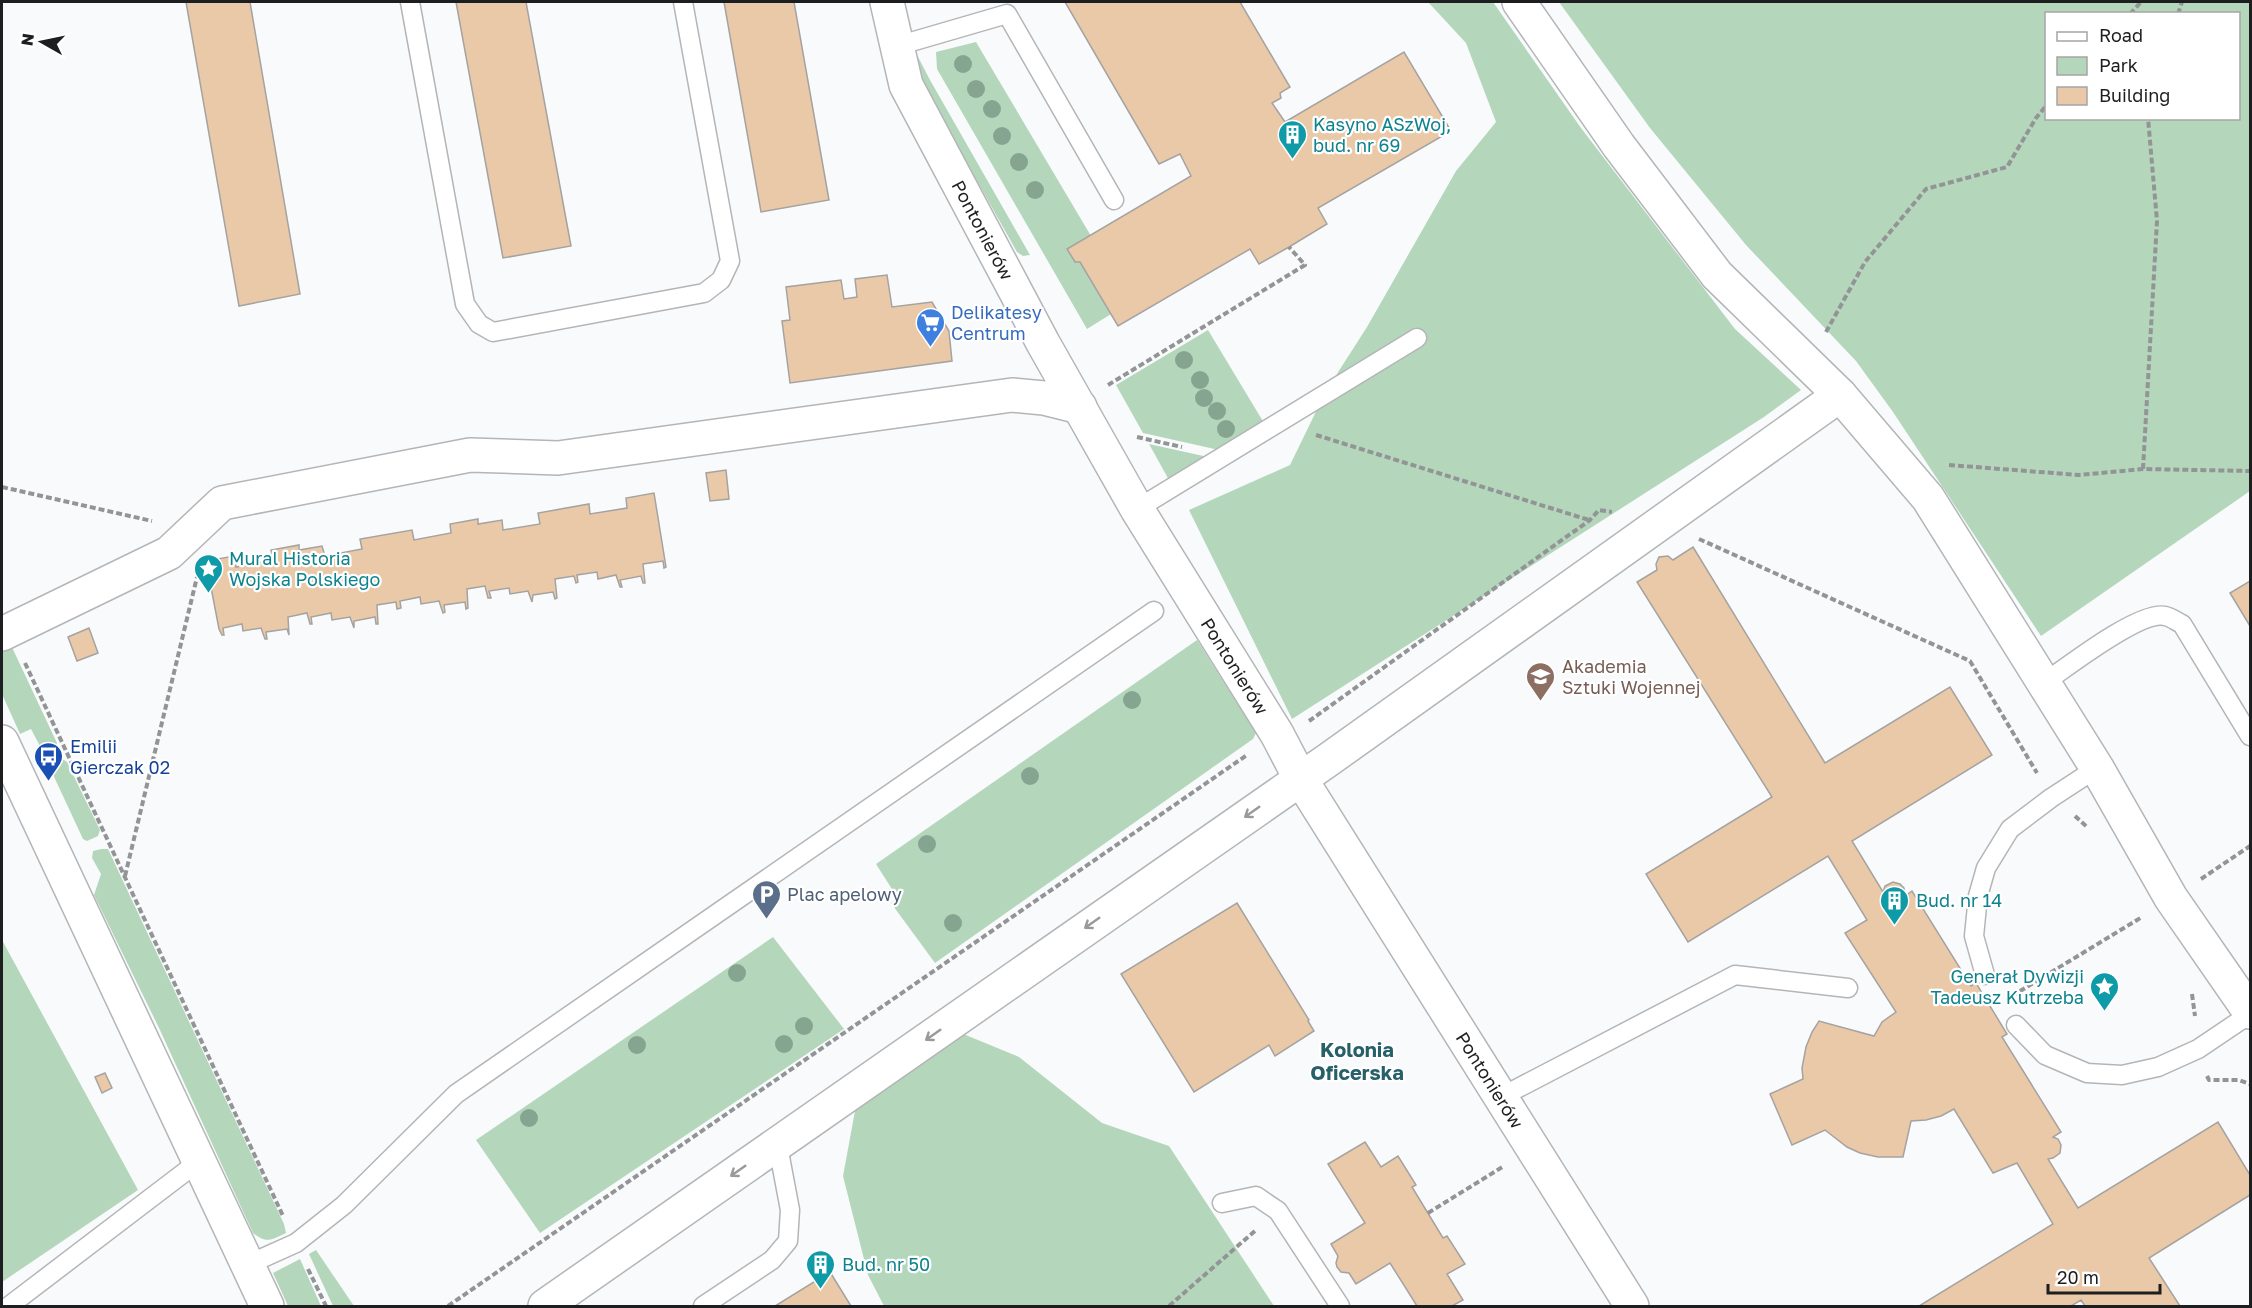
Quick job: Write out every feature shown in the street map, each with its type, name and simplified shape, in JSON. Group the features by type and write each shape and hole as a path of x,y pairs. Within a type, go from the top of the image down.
{"street":[{"name":"Pontonierów","path":"887,2 906,86 1043,343 1137,509 1277,734 1300,778 1632,1306"},
{"path":"1519,2 1619,146 1717,275 1840,395 1928,498 2097,768 2171,898 2250,1013"},
{"path":"1012,395 1030,374 1043,343"},
{"path":"5,632 169,553 222,503 470,455 558,458 1012,395 1044,398 1080,407"},
{"path":"545,1306 1300,778 1840,395"},
{"path":"2,742 267,1306"}],"lane":[{"path":"410,2 465,304 479,324 493,332 704,293 721,280 730,261 683,2"},
{"path":"897,46 1010,8 1114,200"},
{"path":"1137,509 1417,338"},
{"path":"247,1265 296,1243 344,1205 456,1094 1154,611"},
{"path":"2044,683 2125,628 2145,618 2165,616 2182,624 2250,736"},
{"path":"1985,975 1974,936 1978,896 1986,868 2010,829 2051,798 2097,768"},
{"path":"1500,1097 1735,975 1848,988"},
{"path":"2016,1025 2045,1055 2087,1073 2122,1075 2149,1069 2198,1049 2250,1013"},
{"path":"703,1306 772,1260 788,1241 790,1210 780,1157 772,1148"},
{"path":"9,1306 198,1162"},
{"path":"1222,1203 1256,1196 1278,1211 1340,1306"}],"path":[{"path":"1799,354 1819,346 1865,262 1926,189 2007,167 2036,118 2045,107"},
{"path":"2143,469 2157,221 2148,120"},
{"path":"1107,385 1305,265 1289,247"},
{"path":"1278,423 1590,520"},
{"path":"1900,465 1913,463 2079,475 2143,469 2250,471"},
{"path":"2,487 165,525 189,534"},
{"path":"448,1306 1277,734 1303,726 1590,520 1599,510 1660,522 1970,661 2051,798 2095,834"},
{"path":"125,877 198,570"},
{"path":"5,632 125,877 326,1306"},
{"path":"2002,1002 2171,898 2250,846"},
{"path":"2191,984 2198,1049 2209,1080 2239,1080 2250,1084"},
{"path":"1428,1213 1533,1149"},
{"path":"1169,1306 1278,1211"}],"green space":[{"path":"1428,2 1493,2 1581,128 1735,329 1801,390 1764,417 1292,719 1189,510 1290,465 1326,391 1367,327 1456,171 1496,122 1466,43"},
{"path":"1559,2 2250,2 2250,491 2041,636 1893,412 1856,361 1746,245 1650,128"},
{"path":"976,42 1091,236 1067,249 1075,262 1080,262 1111,314 1087,329 937,69 936,52"},
{"path":"917,55 1030,255 1023,256 1017,252 919,78 915,61"},
{"path":"1208,330 1264,423 1219,450 1143,433 1116,385"},
{"path":"1149,444 1208,457 1169,480"},
{"path":"1197,640 1256,733 1253,739 935,963 891,903 897,897 876,864"},
{"path":"10,643 57,743 47,752 42,750 31,729 20,734 2,694 2,650"},
{"path":"61,758 67,762 100,830 98,836 87,841 83,839 49,766"},
{"path":"108,849 284,1224 286,1233 276,1238 266,1240 253,1233 159,1028 94,895 101,874 92,858 93,851"},
{"path":"773,937 844,1029 540,1233 476,1140"},
{"path":"2,940 138,1190 2,1282"},
{"path":"956,1031 1019,1057 1102,1123 1169,1146 1274,1306 884,1306 868,1275 843,1176 855,1111 805,1112"},
{"path":"316,1250 354,1306 333,1306 309,1254"},
{"path":"300,1259 321,1306 288,1306 273,1273"}],"building":[{"path":"186,2 250,2 300,294 239,306"},
{"path":"456,2 526,2 571,246 503,258"},
{"path":"724,2 794,2 829,200 761,212"},
{"name":"Kasyno ASzWoj, bud. nr 69","path":"1065,2 1240,2 1290,87 1280,93 1281,98 1272,103 1285,122 1404,52 1451,131 1318,208 1327,224 1289,247 1259,264 1250,249 1118,326 1080,262 1075,262 1067,249 1191,176 1180,154 1159,164"},
{"path":"887,275 892,307 932,302 949,331 952,361 790,383 782,321 790,320 786,287 841,280 844,299 857,297 855,279"},
{"path":"726,470 729,499 710,501 706,473"},
{"path":"654,493 666,567 664,568 663,561 643,564 645,583 641,576 620,580 622,587 620,587 616,575 598,579 597,572 577,575 578,582 576,583 574,576 555,579 557,598 555,599 553,592 533,595 532,602 528,591 510,594 509,588 489,591 491,598 488,598 485,586 467,589 468,608 466,609 465,602 444,605 445,612 443,613 439,601 421,604 420,597 400,601 401,608 397,609 396,602 377,605 378,624 376,624 375,617 354,621 354,628 350,617 332,620 331,613 311,617 312,624 310,624 307,613 288,617 289,635 287,629 266,632 267,639 261,628 243,631 242,624 223,628 224,635 219,629 206,561 234,556 236,567 273,560 271,550 299,545 299,550 322,546 325,556 362,549 360,539 412,530 414,540 451,533 450,524 478,519 478,524 502,520 503,530 540,524 538,513 589,504 590,514 627,508 626,498"},
{"name":"Bud. nr 14","path":"1693,547 1825,763 1950,687 1992,755 1852,841 1883,892 1885,886 1893,882 1904,888 1905,896 1912,891 1971,986 1976,983 2007,1034 2002,1037 2061,1132 2053,1137 2058,1139 2061,1145 2060,1153 2048,1159 2078,1208 2218,1122 2250,1175 2250,1195 2149,1258 2180,1306 2085,1306 2081,1300 2071,1306 1919,1306 2053,1224 2017,1163 1993,1173 1954,1109 1941,1116 1911,1121 1903,1157 1878,1157 1860,1153 1847,1147 1825,1130 1792,1145 1770,1094 1803,1079 1802,1068 1806,1047 1819,1021 1874,1036 1882,1022 1896,1012 1845,933 1867,920 1828,856 1688,942 1646,874 1772,797 1637,582 1657,570 1656,564 1659,557 1668,556 1673,560"},
{"path":"2250,581 2250,626 2230,593"},
{"path":"89,628 98,653 77,661 68,637"},
{"path":"1237,903 1314,1031 1275,1056 1269,1045 1194,1092 1121,974"},
{"path":"105,1073 112,1088 102,1093 95,1077"},
{"path":"1365,1142 1381,1167 1398,1156 1416,1185 1412,1187 1443,1238 1447,1236 1465,1264 1447,1274 1463,1300 1452,1306 1417,1306 1390,1263 1356,1284 1349,1273 1341,1272 1337,1267 1338,1256 1331,1244 1365,1223 1328,1164"},
{"name":"Bud. nr 50","path":"830,1272 851,1306 775,1306"}],"place":[{"name":"Kasyno ASzWoj, bud. nr 69","path":"1292,160"},
{"name":"Delikatesy Centrum","path":"930,348"},
{"name":"Mural Historia Wojska Polskiego","path":"208,594"},
{"name":"Akademia Sztuki Wojennej","path":"1541,702"},
{"name":"Emilii Gierczak 02","path":"49,782"},
{"name":"Plac apelowy","path":"766,920"},
{"name":"Bud. nr 14","path":"1895,926"},
{"name":"Generał Dywizji Tadeusz Kutrzeba","path":"2105,1012"},
{"name":"Bud. nr 50","path":"821,1290"}],"district":[{"name":"Kolonia Oficerska","path":"1357,1060"}]}
